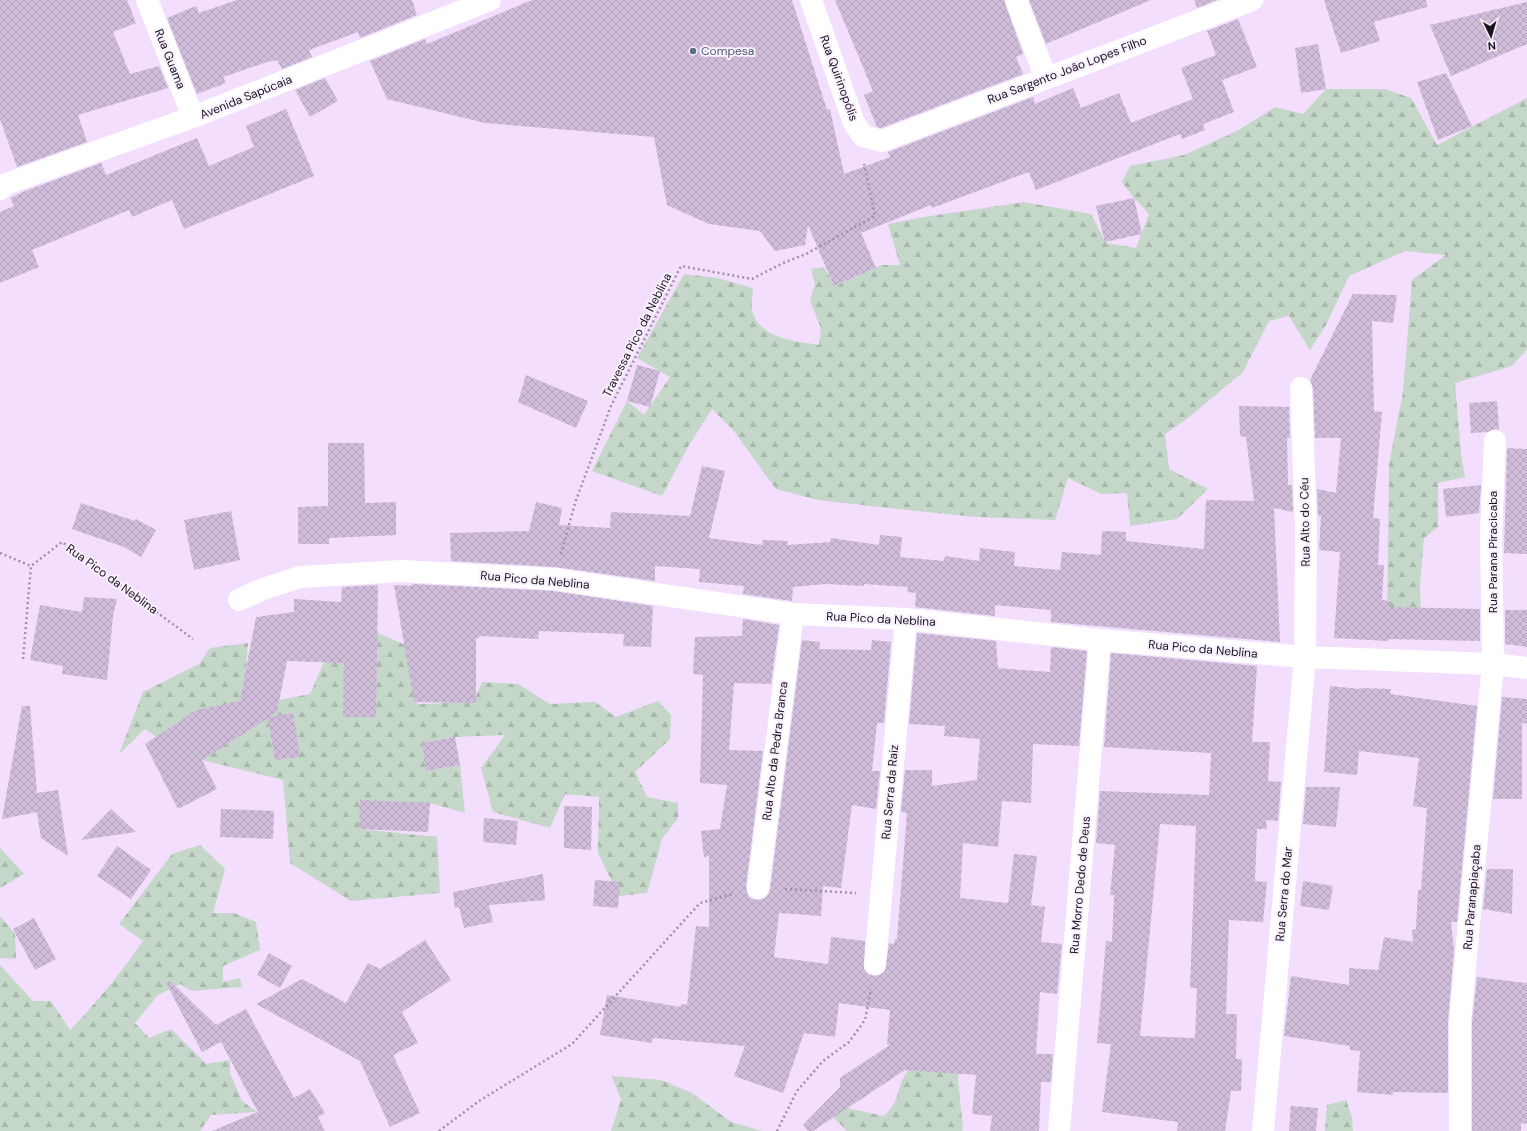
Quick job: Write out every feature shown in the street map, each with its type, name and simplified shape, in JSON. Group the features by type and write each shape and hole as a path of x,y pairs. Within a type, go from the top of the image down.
{"street":[{"name":"Rua Guama","path":"147,0 193,117"},
{"name":"Avenida Sapúcaia","path":"2,181 193,117 490,0"},
{"name":"Rua Quirinopólis","path":"811,0 858,130 864,136 882,141"},
{"path":"1016,0 1046,78"},
{"name":"Rua Sargento João Lopes Filho","path":"882,141 1241,2"},
{"name":"Rua Alto do Céu","path":"1301,388 1306,528 1305,657"},
{"name":"Rua Parana Piracicaba","path":"1493,664 1491,533 1495,441"},
{"name":"Rua Pico da Neblina","path":"240,600 263,589 300,577 402,571 554,579 793,614 906,619 1100,640 1305,657 1493,664 1527,668"},
{"name":"Rua Alto da Pedra Branca","path":"758,888 793,614"},
{"name":"Rua Serra da Raiz","path":"875,964 906,619"},
{"name":"Rua Morro Dedo de Deus","path":"1059,1131 1100,640"},
{"name":"Rua Serra do Mar","path":"1263,1131 1305,657"},
{"name":"Rua Paranapiaçaba","path":"1460,1131 1460,1022 1493,664"}],"path":[{"name":"Travessa Pico da Neblina","path":"554,579 575,503 611,406 681,266 752,279 783,263 806,254 875,216 862,156 882,141"},
{"name":"Rua Pico da Neblina","path":"31,566 62,542 193,639"},
{"path":"0,553 31,566 23,659"},
{"path":"439,1131 479,1101 572,1044 700,903 758,888 880,895"},
{"path":"777,1131 797,1091 823,1061 849,1042 865,1020 875,964"}],"green space":[{"path":"1326,89 1385,89 1411,98 1437,145 1527,98 1527,349 1512,366 1455,383 1461,454 1465,477 1438,483 1438,527 1424,538 1420,585 1421,622 1387,641 1389,464 1403,392 1412,280 1446,255 1405,251 1349,276 1326,325 1310,350 1289,316 1269,321 1243,372 1188,418 1165,434 1169,469 1208,489 1177,519 1130,526 1127,493 1101,494 1068,478 1055,520 976,517 818,500 776,489 733,430 712,409 689,445 662,496 592,471 627,401 644,415 670,377 637,358 684,274 717,278 753,288 752,309 756,319 762,327 779,337 819,345 821,328 810,301 815,284 811,269 824,267 835,286 882,265 900,265 888,224 1024,202 1091,214 1106,243 1136,248 1149,214 1122,182 1130,166 1184,155 1237,131 1275,107 1303,114"},
{"path":"371,630 410,647 417,704 447,703 476,696 482,682 518,684 550,704 595,702 616,717 658,701 671,715 670,739 635,772 647,797 678,803 678,818 662,839 647,893 619,896 598,853 599,797 565,794 550,828 493,812 481,768 505,735 455,737 422,743 427,771 460,765 465,813 430,803 359,829 437,837 440,893 351,901 290,863 283,780 182,755 145,729 119,754 143,692 199,664 210,648 248,643 246,668 274,701 310,694 324,662"},
{"path":"200,845 225,869 213,913 234,913 256,922 260,950 223,966 223,982 240,978 242,987 192,991 180,984 158,995 135,1023 149,1038 171,1029 206,1064 230,1060 230,1073 242,1101 257,1112 211,1115 200,1131 0,1131 0,965 33,1001 51,1001 70,1030 90,1009 143,941 119,924 172,854"},
{"path":"0,848 24,874 0,888"},
{"path":"0,916 15,934 16,959 0,958"},
{"path":"961,1039 958,1079 963,1128 962,1131 847,1131 830,1114 842,1107 884,1116 893,1105 905,1075 916,1062 937,1049"},
{"path":"612,1076 661,1080 692,1093 731,1122 762,1131 611,1131 621,1100"},
{"path":"1346,1100 1352,1117 1353,1131 1325,1131 1327,1105"}],"building":[{"path":"0,0 127,0 136,23 113,32 130,74 159,66 168,88 78,115 87,142 17,167 0,119"},
{"path":"237,0 412,0 417,15 360,38 358,32 309,50 312,57 282,69 277,60 223,77 226,83 197,94 167,18 196,6 199,13"},
{"path":"532,0 792,0 827,110 830,109 844,174 890,157 888,152 1033,97 1035,104 1073,88 1081,108 1119,93 1131,123 1193,99 1181,68 1216,55 1207,31 1238,19 1257,67 1222,80 1234,112 1203,124 1205,130 1182,139 1180,134 1036,190 1029,172 932,208 931,205 861,233 876,268 834,286 808,225 805,245 775,251 760,231 709,224 667,205 654,137 485,123 387,99 370,61 425,39 427,44"},
{"path":"835,0 1004,0 1023,54 1016,57 1023,74 881,128 877,127 864,95 873,91"},
{"path":"1029,0 1151,0 1046,44"},
{"path":"1194,0 1217,0 1197,8"},
{"path":"1324,0 1426,0 1427,7 1374,22 1380,41 1341,53"},
{"path":"1527,2 1527,44 1451,76 1430,25"},
{"path":"1318,44 1326,89 1301,93 1295,48"},
{"path":"1446,73 1472,126 1438,140 1417,82"},
{"path":"325,78 338,101 310,117 295,90"},
{"path":"286,109 314,176 184,229 172,200 132,217 129,210 32,250 39,267 0,283 0,212 14,206 10,198 101,163 106,175 197,138 209,166 254,147 246,126"},
{"path":"1134,198 1142,234 1105,242 1096,206"},
{"path":"1353,294 1397,295 1393,323 1372,321 1374,411 1382,412 1373,518 1380,519 1378,565 1384,565 1382,600 1390,601 1389,607 1480,609 1480,641 1387,639 1387,641 1334,638 1340,552 1319,550 1321,516 1318,516 1317,489 1336,493 1341,438 1315,438 1313,388 1310,380"},
{"path":"637,365 660,371 650,407 627,401"},
{"path":"526,375 588,401 576,428 518,402"},
{"path":"1497,401 1499,430 1495,429 1487,432 1471,433 1469,403"},
{"path":"1239,406 1289,407 1290,438 1287,438 1288,485 1292,485 1293,512 1274,508 1280,642 1051,622 1051,610 995,605 995,616 915,607 916,593 907,592 908,587 864,584 864,586 825,584 793,587 792,601 743,594 744,586 699,582 700,569 655,566 655,581 555,567 451,561 450,533 529,531 536,502 562,508 559,525 610,528 611,512 690,516 702,466 725,471 709,538 762,545 763,540 788,541 787,545 830,542 831,538 879,545 880,535 902,537 900,557 944,561 945,556 979,561 980,548 1015,552 1014,566 1060,570 1062,552 1101,555 1102,531 1126,532 1126,541 1204,549 1206,500 1254,501 1246,437 1240,436"},
{"path":"328,443 364,443 365,503 396,502 396,535 329,538 329,544 298,544 298,507 328,506"},
{"path":"1507,448 1527,449 1527,554 1504,553"},
{"path":"1481,485 1479,513 1446,517 1443,489"},
{"path":"81,503 135,521 136,519 156,530 141,557 124,547 72,529"},
{"path":"231,511 240,560 194,570 184,520"},
{"path":"412,584 553,591 653,606 651,647 623,646 624,634 539,631 538,639 479,636 479,638 476,638 476,703 414,702 394,585 412,586"},
{"path":"378,585 376,717 343,717 344,663 287,661 277,712 270,717 293,713 300,757 275,760 268,718 202,760 217,789 178,809 145,744 197,710 240,701 256,617 294,612 294,599 341,602 342,587"},
{"path":"84,597 117,599 113,616 107,680 62,674 63,666 30,660 40,605 82,612"},
{"path":"1505,610 1527,610 1527,647 1505,644"},
{"path":"743,619 779,625 771,684 734,683 729,750 763,751 746,886 747,893 750,898 756,900 763,899 768,895 770,890 802,640 820,642 819,649 871,650 872,640 891,642 884,723 877,723 872,771 880,771 876,809 852,805 841,888 823,886 821,916 779,913 774,957 828,964 831,937 865,941 864,969 868,974 874,976 880,975 885,971 889,943 894,944 895,939 897,939 907,813 901,812 905,770 932,770 932,786 977,780 980,739 944,736 945,726 909,724 917,633 996,641 998,668 1050,672 1051,647 1087,651 1079,746 1033,744 1031,803 1002,801 998,847 963,843 960,898 1008,903 1014,854 1037,856 1031,905 1045,907 1041,942 1062,944 1057,994 1040,992 1036,1054 1053,1054 1051,1082 1041,1082 1039,1131 990,1131 992,1116 972,1114 976,1075 905,1070 813,1131 808,1131 803,1125 840,1087 840,1078 890,1045 887,1044 890,1010 839,1003 835,1037 804,1033 783,1093 734,1076 745,1046 653,1038 652,1043 600,1035 607,995 681,1007 681,1004 687,1005 696,926 709,927 709,856 704,857 701,831 720,829 727,785 700,783 703,675 693,674 695,637 742,636"},
{"path":"1111,653 1257,666 1252,742 1270,742 1268,781 1281,782 1278,821 1266,820 1267,829 1257,829 1255,881 1267,882 1263,922 1229,920 1226,1014 1237,1014 1236,1059 1242,1059 1241,1091 1231,1091 1225,1131 1177,1131 1178,1122 1102,1112 1111,1044 1097,1043 1106,941 1112,942 1114,895 1110,895 1115,845 1096,843 1100,791 1209,795 1211,753 1104,747","holes":["1160,824 1196,826 1190,988 1197,988 1195,1038 1140,1036"]},
{"path":"1330,686 1361,689 1391,689 1390,694 1477,706 1457,922 1451,922 1454,950 1448,1021 1448,1093 1393,1092 1393,1095 1357,1092 1360,1051 1350,1050 1350,1046 1284,1036 1291,976 1349,985 1349,968 1378,970 1384,937 1413,942 1412,930 1416,929 1418,890 1421,890 1427,808 1413,806 1419,758 1359,751 1357,775 1324,772"},
{"path":"1502,697 1527,699 1527,724 1522,723 1522,799 1493,799"},
{"path":"22,706 30,706 37,793 58,790 68,856 41,838 37,812 2,819"},
{"path":"455,737 460,765 426,771 422,743"},
{"path":"1306,787 1340,787 1336,827 1303,824"},
{"path":"360,800 430,803 428,832 359,829"},
{"path":"564,806 592,807 591,850 564,848"},
{"path":"111,809 136,832 81,840"},
{"path":"221,809 274,811 273,839 220,837"},
{"path":"484,818 518,821 516,845 483,842"},
{"path":"117,846 151,870 131,899 97,876"},
{"path":"1487,869 1513,869 1512,914 1483,909"},
{"path":"543,874 545,900 489,905 493,922 464,928 459,907 455,908 453,892"},
{"path":"595,880 620,882 618,908 593,906"},
{"path":"1303,881 1333,886 1329,910 1300,906"},
{"path":"34,918 56,959 35,970 13,929"},
{"path":"425,940 451,980 402,1012 418,1043 393,1055 420,1113 390,1127 360,1061 256,1004 302,979 346,1003 368,963 380,969"},
{"path":"269,953 292,966 280,988 257,975"},
{"path":"1477,977 1527,983 1527,1124 1521,1123 1521,1131 1472,1131 1472,1022"},
{"path":"170,981 216,1025 246,1009 294,1098 310,1089 325,1113 318,1117 325,1131 212,1131 258,1112 221,1042 202,1052 166,983"},
{"path":"1291,1106 1318,1108 1316,1131 1289,1131"}],"place":[{"name":"Compesa","path":"693,51"}]}
